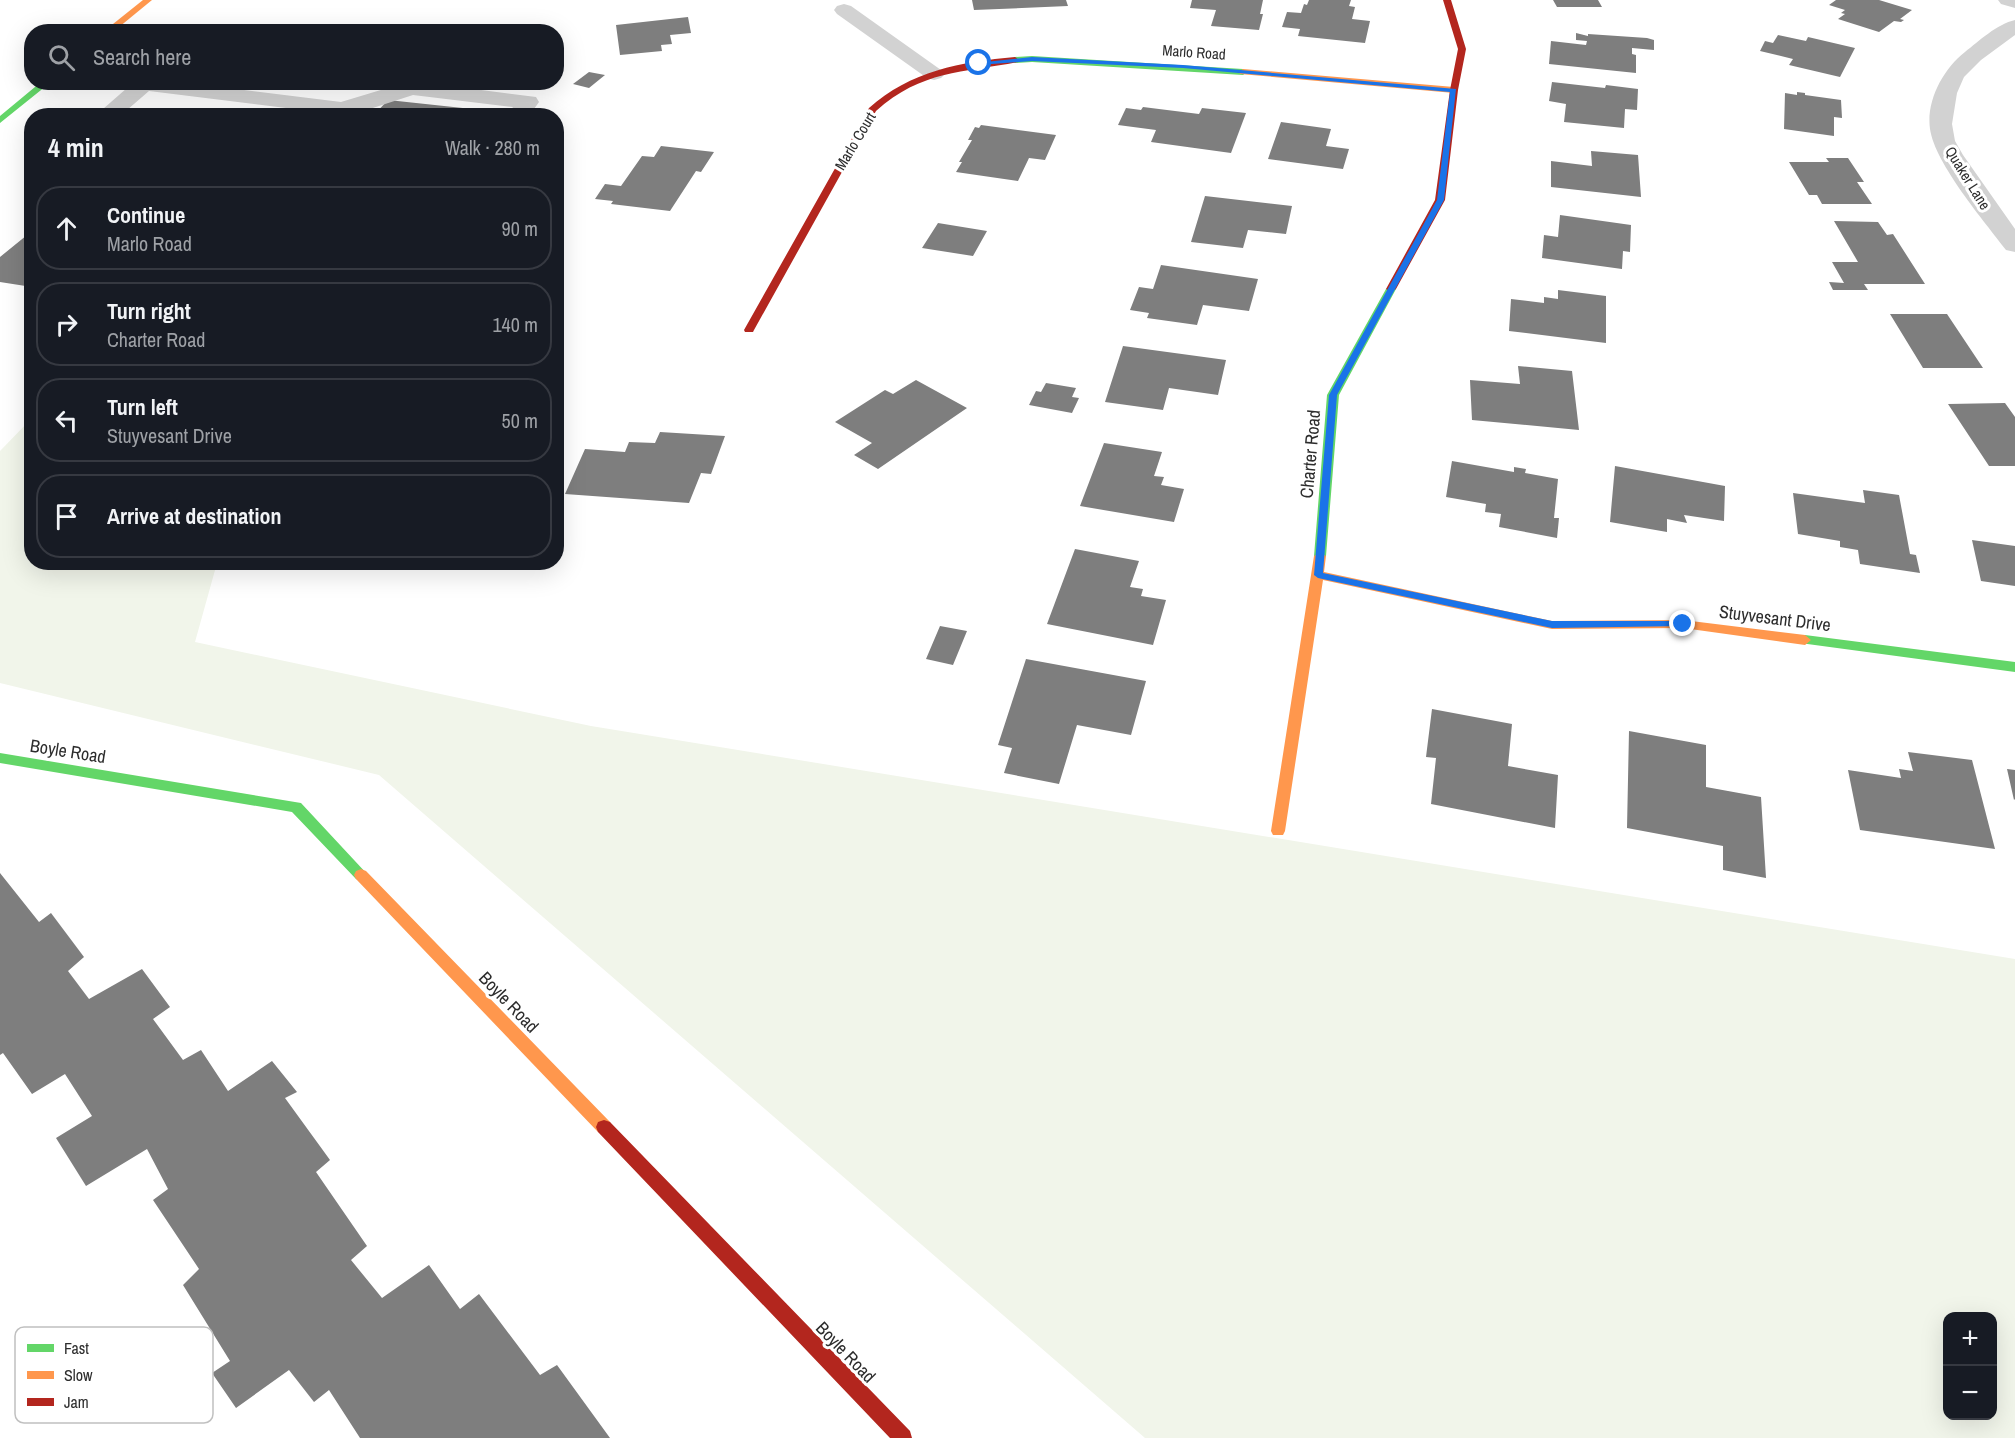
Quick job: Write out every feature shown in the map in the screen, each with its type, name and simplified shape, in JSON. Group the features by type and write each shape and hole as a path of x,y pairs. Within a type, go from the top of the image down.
{"street":[{"path":"117,24 148,0"},
{"name":"Charter Road","path":"1278,831 1318,575 1333,395 1440,200 1454,90 1462,49 1447,0"},
{"path":"2008,0 2015,2"},
{"path":"844,10 934,74"},
{"name":"Quaker Lane","path":"2015,26 1985,47 1954,75 1946,98 1941,129 1952,155 1992,216 2015,245"},
{"name":"Marlo Road","path":"934,74 979,63 1032,59 1183,66 1454,90"},
{"name":"Marlo Court","path":"749,330 872,110 896,90 934,74"},
{"path":"0,120 37,90"},
{"path":"113,108 130,90"},
{"path":"178,90 309,108"},
{"path":"350,108 406,90"},
{"path":"429,90 528,102 523,108"},
{"name":"Stuyvesant Drive","path":"1318,575 1552,625 1683,624 2015,667"},
{"name":"Boyle Road","path":"0,758 296,807 903,1438"}],"shaded area":[{"path":"24,426 24,570 215,570 195,642 591,726 2015,959 2015,1438 1145,1438 379,775 0,683 0,451"}],"building":[{"path":"972,0 1066,0 1068,6 974,10"},
{"path":"1192,0 1263,0 1260,14 1263,14 1259,30 1211,26 1216,10 1190,8"},
{"path":"1309,0 1351,0 1349,6 1355,7 1352,19 1370,21 1365,43 1298,36 1300,29 1282,27 1287,12 1301,13 1304,4 1307,5"},
{"path":"1553,0 1598,0 1602,7 1557,7"},
{"path":"1836,0 1879,0 1912,10 1900,19 1904,20 1901,22 1894,21 1879,32 1838,19 1845,14 1841,13 1845,10 1829,5"},
{"path":"688,17 691,33 670,35 672,44 661,45 662,51 620,55 616,25"},
{"path":"1576,33 1588,36 1588,34 1647,38 1654,40 1654,50 1632,48 1632,54 1636,55 1636,73 1549,64 1551,41 1586,45 1587,41 1576,40"},
{"path":"1778,35 1806,41 1808,37 1855,48 1840,77 1789,65 1793,59 1760,51 1765,41 1773,43"},
{"path":"589,72 605,75 589,88 573,84"},
{"path":"1552,82 1638,89 1637,110 1625,109 1624,128 1564,122 1566,104 1549,101"},
{"path":"1797,92 1841,100 1842,118 1834,117 1834,136 1784,129 1785,93 1797,95"},
{"path":"388,100 463,108 380,108"},
{"path":"1143,107 1199,114 1202,108 1246,113 1231,153 1151,142 1156,130 1118,125 1126,108 1141,110"},
{"path":"1281,122 1331,129 1326,146 1349,149 1343,169 1268,159"},
{"path":"981,125 1056,135 1045,160 1029,158 1018,181 956,172 972,140 968,140 975,127 979,128"},
{"path":"661,146 714,152 701,172 696,171 670,211 611,204 613,201 595,199 605,184 621,186 642,156 654,157"},
{"path":"1591,151 1638,155 1641,197 1551,187 1551,161 1592,166"},
{"path":"1826,158 1848,158 1864,182 1857,182 1872,204 1822,204 1817,195 1809,195 1789,162 1829,162"},
{"path":"1205,196 1292,206 1286,234 1248,230 1243,248 1191,242"},
{"path":"1560,215 1631,225 1630,252 1623,251 1622,269 1542,258 1544,235 1558,237"},
{"path":"1834,221 1878,222 1887,235 1893,234 1925,284 1864,284 1868,290 1833,290 1829,282 1844,283 1832,262 1858,262"},
{"path":"938,223 987,231 973,256 922,248"},
{"path":"24,238 24,286 0,282 0,257"},
{"path":"1161,265 1258,279 1249,311 1203,305 1197,325 1147,318 1149,313 1130,310 1139,287 1153,289"},
{"path":"1558,290 1606,296 1606,343 1509,331 1511,299 1544,303 1544,297 1558,299"},
{"path":"1890,314 1947,314 1983,368 1923,368"},
{"path":"1123,346 1226,360 1218,395 1169,388 1163,410 1105,402"},
{"path":"1518,366 1572,371 1579,430 1472,420 1470,380 1520,384"},
{"path":"916,380 967,408 878,469 854,455 872,443 835,422 885,390 893,394"},
{"path":"1046,383 1076,388 1072,397 1079,398 1072,413 1029,405 1036,391 1041,392"},
{"path":"2005,403 2015,417 2015,466 1989,466 1948,404"},
{"path":"660,432 725,436 711,474 701,473 689,503 565,494 585,449 625,452 629,442 655,443"},
{"path":"1104,443 1162,452 1154,476 1164,477 1161,485 1184,489 1174,522 1080,506"},
{"path":"1452,461 1514,472 1514,467 1526,469 1525,473 1558,479 1554,518 1559,518 1557,538 1499,527 1501,514 1485,512 1486,504 1446,497"},
{"path":"1615,466 1725,486 1724,521 1684,515 1687,523 1667,519 1667,532 1610,522"},
{"path":"1863,490 1899,495 1910,554 1916,555 1920,573 1860,564 1858,550 1840,547 1840,541 1798,534 1793,493 1865,503"},
{"path":"1972,540 2015,546 2015,586 1981,581"},
{"path":"1075,549 1139,561 1130,587 1143,589 1141,596 1166,600 1153,645 1047,624"},
{"path":"940,626 967,631 953,665 926,659"},
{"path":"1026,659 1146,681 1131,735 1077,725 1059,784 1004,773 1012,748 998,745"},
{"path":"1432,709 1512,724 1508,766 1558,775 1555,828 1431,804 1436,758 1426,757"},
{"path":"1629,731 1706,745 1706,787 1761,797 1766,878 1723,870 1723,846 1627,828"},
{"path":"1908,752 1972,760 1995,849 1860,830 1848,770 1901,778 1899,769 1913,771"},
{"path":"2007,769 2015,770 2014,800"},
{"path":"0,873 39,922 51,913 84,957 68,971 89,999 142,969 170,1007 153,1019 183,1060 201,1050 228,1091 272,1061 297,1092 285,1098 330,1160 316,1172 367,1246 351,1260 382,1298 429,1265 460,1309 479,1294 540,1375 557,1365 610,1438 360,1438 329,1390 314,1402 289,1370 236,1408 213,1374 230,1361 213,1334 213,1327 209,1327 183,1285 199,1269 153,1200 168,1189 147,1149 86,1186 56,1138 92,1116 65,1074 32,1094 3,1053 0,1055"}],"traffic: fast":[{"path":"1015,60 1032,59 1243,72"},
{"path":"0,120 37,90"},
{"path":"1320,556 1333,395 1391,289"},
{"path":"1805,640 2015,667"},
{"path":"0,758 296,807 361,875"}],"traffic: slow":[{"path":"117,24 148,0"},
{"path":"1243,72 1454,90"},
{"path":"1278,831 1320,556"},
{"path":"1318,575 1552,625 1683,624 1805,640"},
{"path":"361,875 604,1127"}],"traffic: jam":[{"path":"1391,289 1440,200 1454,90 1462,49 1447,0"},
{"path":"749,330 872,110 894,91 940,72 970,65 1015,60"},
{"path":"604,1127 903,1438"}],"route":[{"path":"979,63 1032,59 1183,66 1454,90 1440,200 1333,395 1318,575 1552,625 1683,624"}]}
